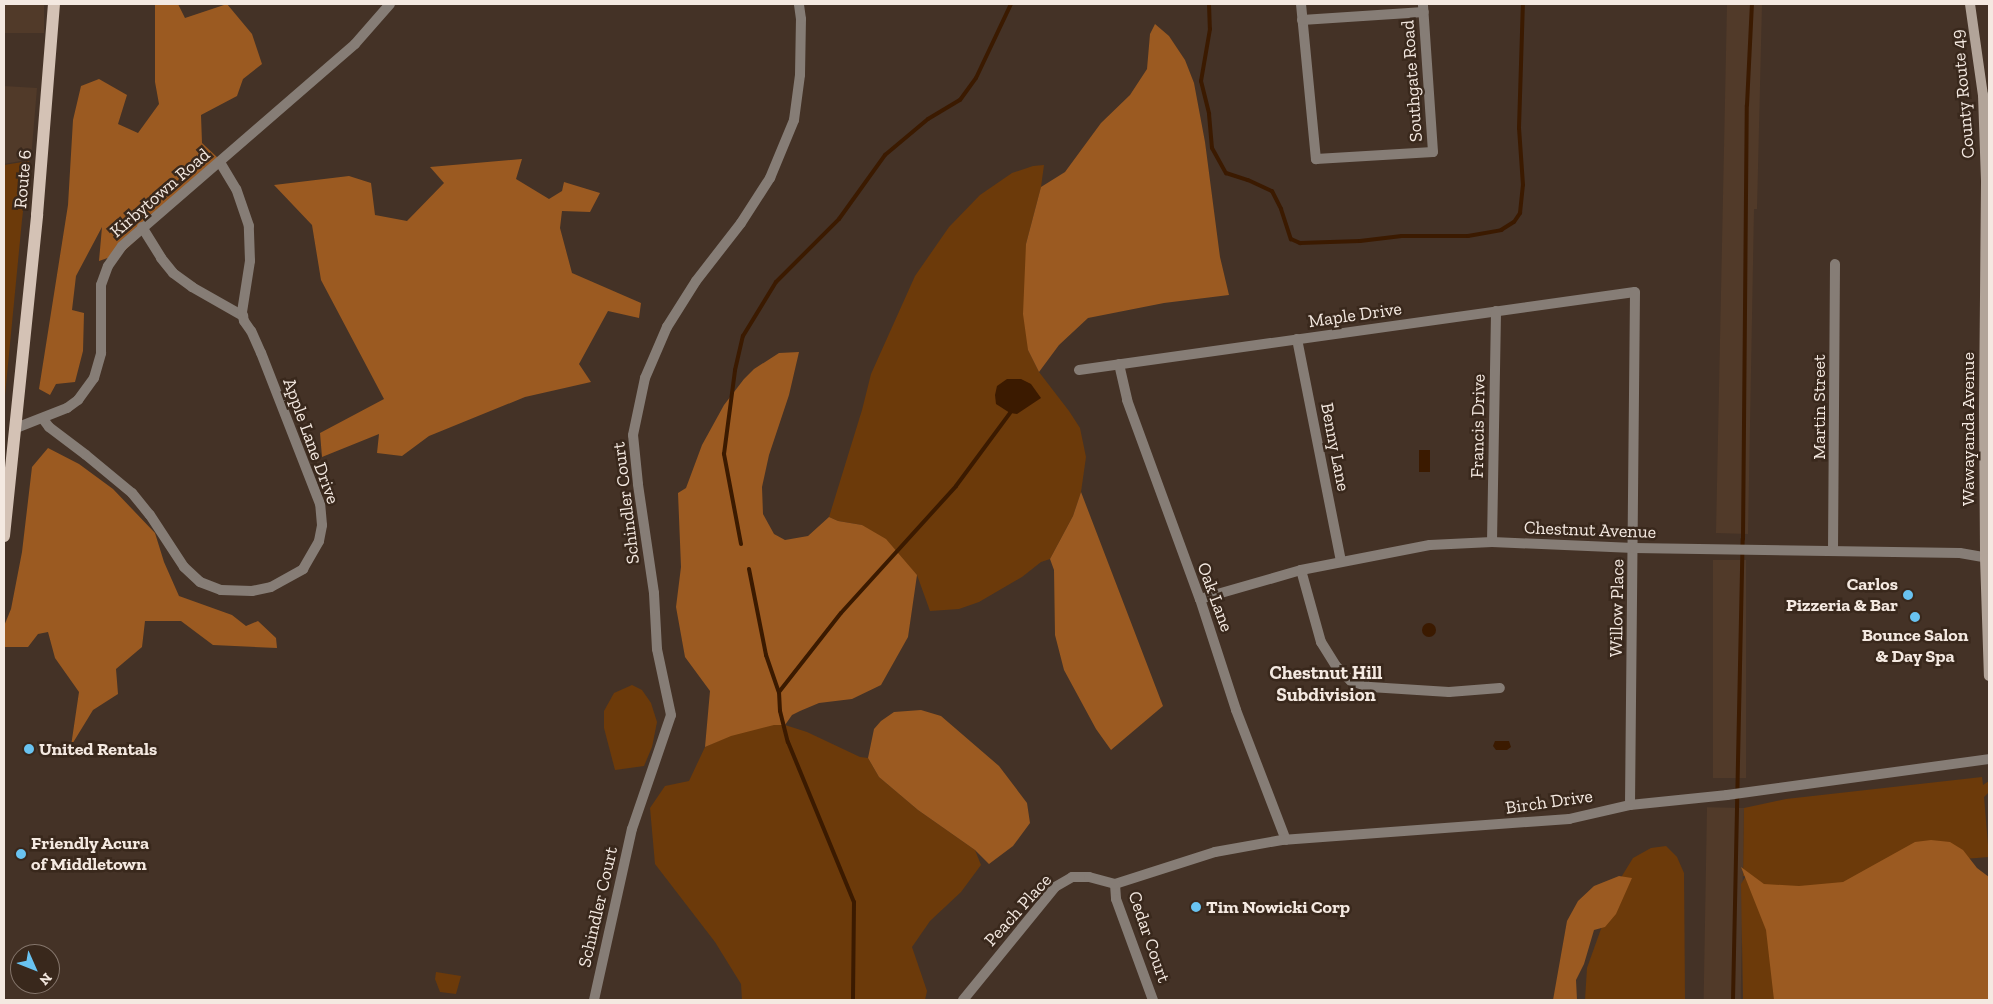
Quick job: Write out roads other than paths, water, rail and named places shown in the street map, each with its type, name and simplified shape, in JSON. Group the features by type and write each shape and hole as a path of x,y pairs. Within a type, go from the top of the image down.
{"main road":[{"name":"Route 6","path":"4,536 38,205 54,4"}],"street":[{"name":"Kirbytown Road","path":"16,428 61,411 78,400 94,378 101,353 100,298 105,272 122,246 355,44 390,4"},
{"name":"Schindler Court","path":"594,1000 632,829 671,715 657,649 654,593 633,435 645,378 667,327 696,281 741,223 770,178 794,120 800,75 801,19 799,4"},
{"name":"Southgate Road","path":"1301,4 1316,160 1433,152 1424,8"},
{"name":"County Route 49","path":"1970,4 1983,95 1986,182"},
{"path":"1302,20 1424,8"},
{"path":"142,227 161,258 173,273 192,287 243,316 250,261 249,226 236,189 220,162"},
{"name":"Wawayanda Avenue","path":"1986,182 1989,676"},
{"name":"Martin Street","path":"1833,550 1835,264"},
{"name":"Maple Drive","path":"1079,370 1635,292"},
{"name":"Willow Place","path":"1630,806 1635,292"},
{"name":"Francis Drive","path":"1492,542 1496,311"},
{"name":"Apple Lane Drive","path":"43,419 49,427 132,493 150,515 184,567 200,582 221,590 252,591 271,587 290,579 303,569 315,552 321,531 321,510 261,353 243,316"},
{"name":"Benny Lane","path":"1297,339 1341,561"},
{"name":"Oak Lane","path":"1119,364 1127,400 1200,598 1236,710 1286,840"},
{"name":"Chestnut Avenue","path":"1200,598 1301,570 1430,545 1492,542 1634,548 1960,553 1987,558"},
{"path":"1301,570 1321,642 1336,666 1351,681 1370,687 1449,692 1500,688"},
{"name":"Birch Drive","path":"1115,884 1215,852 1286,840 1569,819 1630,806 1727,795 1989,759"},
{"name":"Peach Place","path":"962,1000 1055,887 1072,877 1089,877 1115,884"},
{"name":"Cedar Court","path":"1115,884 1116,899 1153,1000"}],"waterway":[{"path":"741,544 724,454 735,370 743,336 776,282 839,219 885,155 928,119 960,100 976,78 1011,4"},
{"path":"1209,4 1210,29 1201,81 1209,114 1212,148 1226,173 1272,191 1281,209 1291,239 1300,243 1360,241 1402,236 1468,236 1501,230 1514,222 1520,213 1523,185 1519,128 1523,4"},
{"path":"1733,1000 1743,539 1747,105 1752,4"},
{"path":"779,692 841,613 956,486 1010,413"},
{"path":"749,569 766,655 779,692 780,711 788,742 854,902 853,1000"}],"place":[{"name":"Carlos Pizzeria & Bar","path":"1908,595"},
{"name":"Bounce Salon & Day Spa","path":"1915,617"},
{"name":"United Rentals","path":"29,749"},
{"name":"Friendly Acura of Middletown","path":"21,854"},
{"name":"Tim Nowicki Corp","path":"1196,907"}],"district":[{"name":"Chestnut Hill Subdivision","path":"1326,684"}]}
